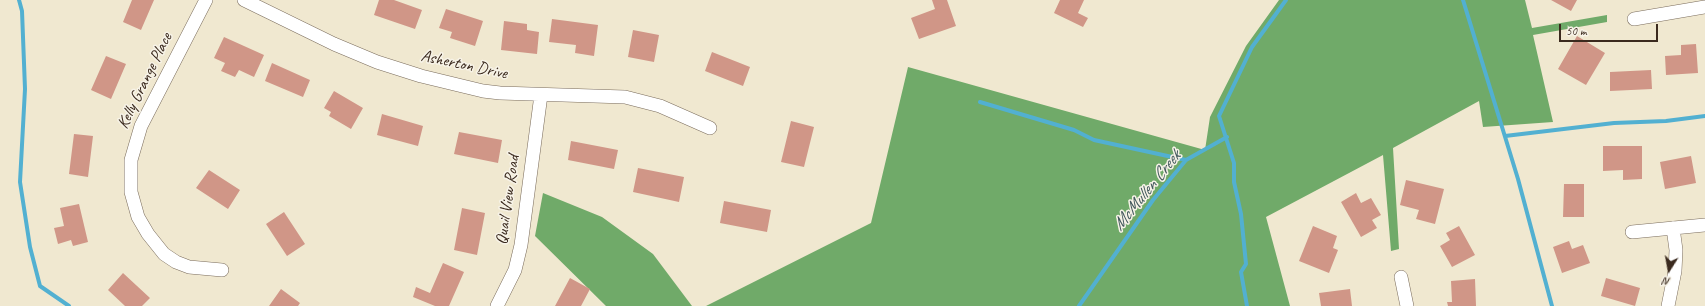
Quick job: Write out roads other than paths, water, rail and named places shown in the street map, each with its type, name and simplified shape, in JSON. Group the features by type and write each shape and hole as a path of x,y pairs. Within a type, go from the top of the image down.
{"street":[{"name":"Kelly Grange Place","path":"206,0 141,126 131,160 131,192 138,217 148,234 164,254 189,268 222,270"},
{"name":"Asherton Drive","path":"244,0 334,44 391,66 450,84 483,91 541,95 625,97 660,106 710,128"},
{"path":"1634,19 1705,6"},
{"name":"Quail View Road","path":"498,306 515,270 521,245 541,95"},
{"path":"1632,232 1705,225"},
{"path":"1668,306 1675,271 1676,250 1674,228"},
{"path":"1401,277 1407,306"}],"waterway":[{"path":"19,0 22,11 25,89 20,182 30,247 40,286 69,306"},
{"path":"1247,306 1241,272 1246,264 1241,214 1234,182 1234,163 1219,116 1252,47 1286,0"},
{"path":"1463,0 1518,179 1552,306"},
{"path":"980,102 1074,130 1094,140 1186,160"},
{"path":"1505,136 1614,123 1666,121 1705,116"},
{"name":"McMullen Creek","path":"1079,306 1153,200 1186,160 1227,137"}]}
